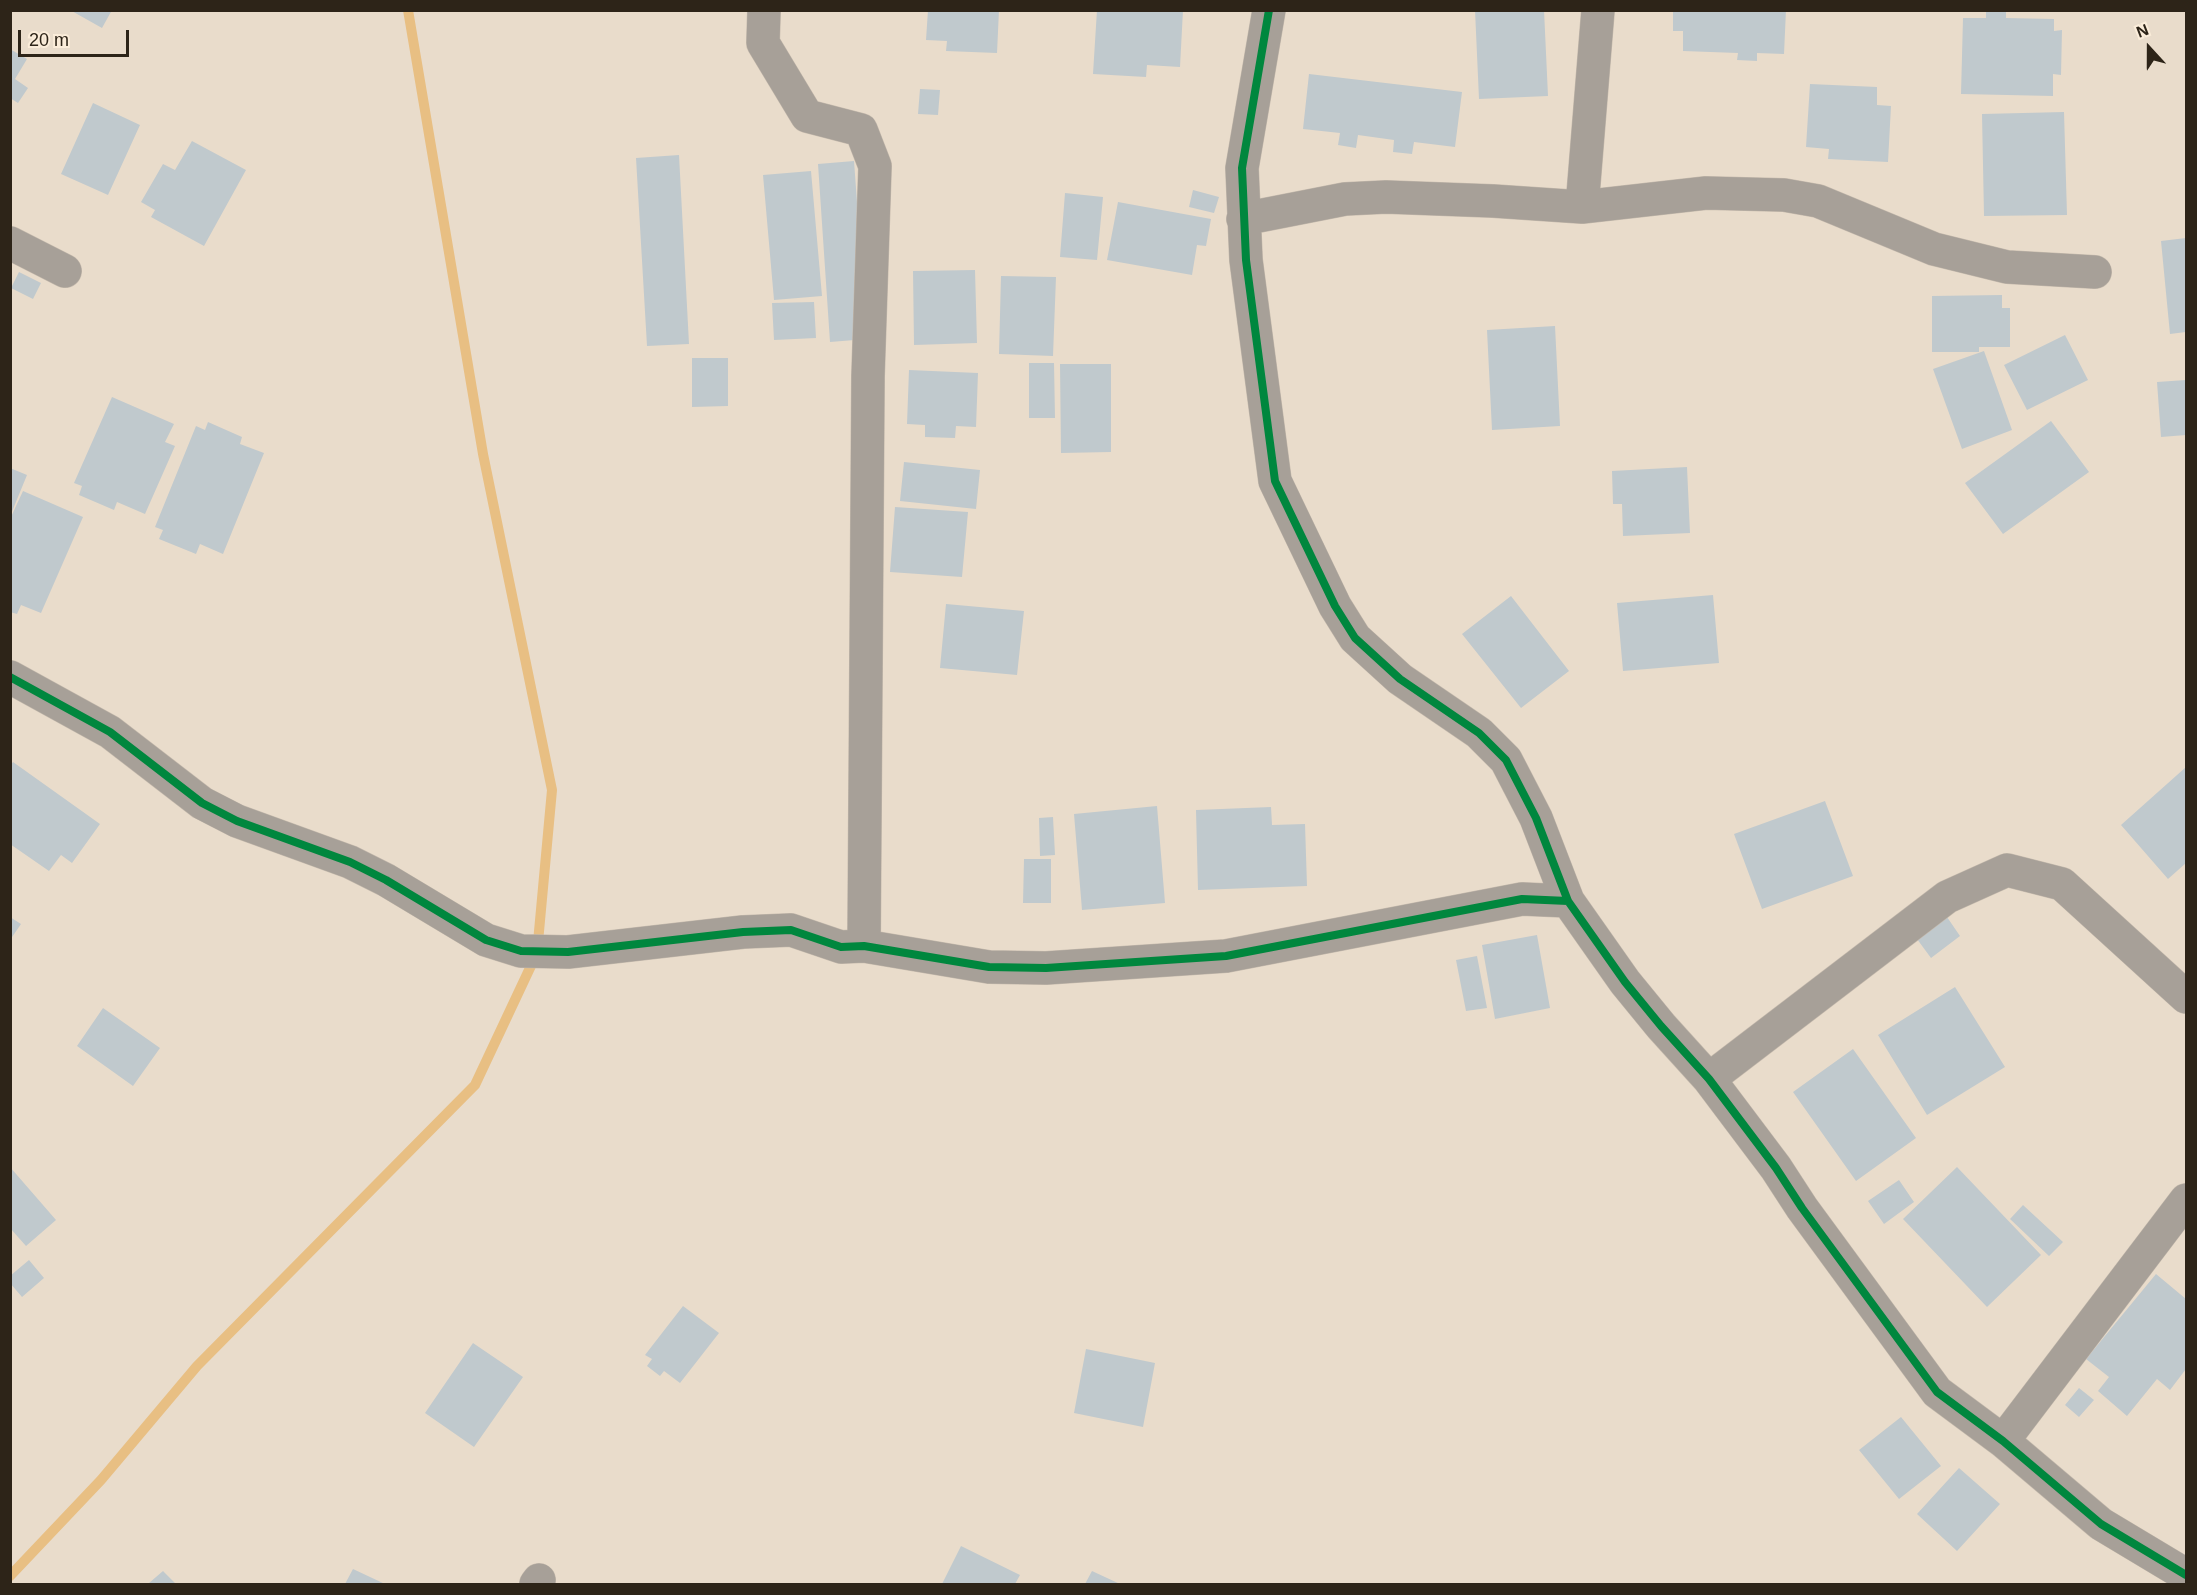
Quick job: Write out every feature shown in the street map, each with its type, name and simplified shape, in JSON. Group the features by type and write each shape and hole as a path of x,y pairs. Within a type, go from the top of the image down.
{"street":[{"path":"764,10 762,43 807,116 861,130 875,166 868,376 864,946"},
{"path":"1269,10 1242,168 1246,260 1275,481 1335,606 1355,638 1400,679 1479,733 1506,760 1536,818 1568,901 1625,982 1709,1079 1776,1168 1937,1392 2003,1441 2102,1524 2187,1575"},
{"path":"1582,207 1599,10"},
{"path":"1243,219 1345,199 1386,197 1582,207 1707,193 1784,195 1818,201 1945,251 2007,267 2095,272"},
{"path":"10,243 65,271"},
{"path":"10,677 110,732 202,803 237,821 350,862 386,880 486,940 521,951 568,952 743,932 791,930 841,947 864,946 989,967 1046,968 1226,956 1522,899 1568,901"},
{"path":"1709,1079 1947,897 2007,870 2062,884 2187,997"},
{"path":"2003,1441 2187,1200"}],"building":[{"path":"70,10 112,10 102,28"},
{"path":"928,10 999,10 997,53 946,51 947,41 926,40"},
{"path":"1097,10 1183,10 1180,67 1147,65 1146,77 1093,74"},
{"path":"1475,10 1544,10 1548,96 1479,99"},
{"path":"1673,10 1786,10 1784,54 1757,53 1757,61 1737,60 1738,53 1683,51 1683,31 1673,31"},
{"path":"1986,10 2006,10 2006,18 2054,19 2054,31 2062,30 2061,75 2053,74 2053,96 1961,94 1963,18 1986,18"},
{"path":"10,49 27,59 15,79 28,88 18,103 10,98"},
{"path":"1309,74 1462,92 1455,147 1414,142 1412,154 1393,152 1394,140 1358,135 1356,148 1338,145 1340,133 1303,129"},
{"path":"1810,84 1877,87 1877,105 1891,106 1888,162 1828,159 1829,149 1806,147"},
{"path":"920,89 940,90 938,115 918,114"},
{"path":"93,103 140,125 108,195 61,174"},
{"path":"2064,112 2067,215 1984,216 1982,114"},
{"path":"192,141 246,170 204,246 151,217 155,210 141,202 163,164 175,170"},
{"path":"679,155 689,344 647,346 636,158"},
{"path":"854,161 867,339 830,342 818,164"},
{"path":"811,171 822,296 774,300 763,175"},
{"path":"1193,190 1219,197 1214,213 1189,207"},
{"path":"1065,193 1103,197 1097,260 1060,257"},
{"path":"1118,202 1211,219 1206,246 1197,245 1192,275 1107,260"},
{"path":"2186,238 2186,332 2170,334 2161,241"},
{"path":"975,270 977,343 914,345 913,271"},
{"path":"19,272 41,283 33,299 11,288"},
{"path":"1001,276 1056,277 1053,356 999,354"},
{"path":"2002,295 2002,308 2010,308 2010,347 1979,347 1979,352 1932,352 1932,296"},
{"path":"814,302 816,338 774,340 772,303"},
{"path":"1555,326 1560,426 1492,430 1487,330"},
{"path":"2065,335 2088,380 2027,410 2004,365"},
{"path":"1984,351 2012,430 1962,449 1933,369"},
{"path":"692,358 728,358 728,406 692,407"},
{"path":"1029,363 1054,363 1055,418 1029,418"},
{"path":"1060,364 1111,364 1111,452 1061,453"},
{"path":"909,370 978,373 976,427 956,426 955,438 925,437 925,425 907,424"},
{"path":"2186,380 2186,435 2161,437 2157,382"},
{"path":"112,397 174,424 165,442 175,446 145,514 117,502 114,510 79,495 82,486 74,483"},
{"path":"2051,421 2089,472 2003,534 1965,483"},
{"path":"208,422 242,437 240,444 264,453 223,554 200,544 196,554 159,539 163,530 155,527 196,426 205,430"},
{"path":"904,462 980,470 976,509 900,501"},
{"path":"1687,467 1690,533 1623,536 1622,504 1613,504 1612,471"},
{"path":"10,468 27,475 11,514 10,514"},
{"path":"23,491 83,517 41,613 21,605 17,614 10,612 10,519"},
{"path":"895,507 968,512 962,577 890,572"},
{"path":"1713,595 1719,663 1623,671 1617,603"},
{"path":"1511,596 1569,671 1521,708 1462,634"},
{"path":"946,604 1024,611 1017,675 940,668"},
{"path":"13,762 100,824 72,863 61,855 49,871 10,844 10,766"},
{"path":"2186,767 2186,863 2168,879 2121,825"},
{"path":"1825,801 1853,876 1762,909 1734,834"},
{"path":"1157,806 1165,903 1082,910 1074,814"},
{"path":"1271,807 1272,825 1305,824 1307,886 1198,890 1196,810"},
{"path":"1053,817 1055,855 1040,856 1039,818"},
{"path":"1024,859 1051,859 1051,903 1023,903"},
{"path":"10,917 21,924 10,940"},
{"path":"1947,917 1960,936 1931,958 1917,939"},
{"path":"1537,935 1550,1008 1495,1019 1482,945"},
{"path":"1477,956 1487,1008 1466,1011 1456,960"},
{"path":"1955,987 2005,1067 1927,1115 1878,1035"},
{"path":"103,1008 160,1048 133,1086 77,1046"},
{"path":"1853,1049 1916,1138 1856,1181 1793,1092"},
{"path":"10,1167 56,1220 26,1246 10,1228"},
{"path":"1957,1167 2041,1255 1987,1307 1903,1219"},
{"path":"1899,1180 1914,1202 1884,1224 1868,1201"},
{"path":"2023,1205 2063,1242 2049,1256 2010,1219"},
{"path":"29,1260 44,1278 22,1297 10,1283 10,1276"},
{"path":"2156,1274 2186,1299 2186,1369 2170,1390 2157,1379 2127,1416 2098,1391 2109,1377 2086,1359"},
{"path":"683,1306 719,1333 680,1383 664,1371 660,1376 647,1366 652,1359 645,1355"},
{"path":"473,1343 523,1377 474,1447 425,1413"},
{"path":"1086,1349 1155,1363 1143,1427 1074,1413"},
{"path":"2079,1388 2094,1400 2079,1417 2065,1405"},
{"path":"1901,1417 1941,1466 1899,1499 1859,1450"},
{"path":"1959,1468 2000,1504 1957,1551 1917,1514"},
{"path":"961,1546 1020,1575 1015,1584 942,1584"},
{"path":"353,1569 385,1584 345,1584"},
{"path":"163,1571 176,1584 149,1583"},
{"path":"1092,1571 1120,1584 1085,1584"}],"waterway":[{"path":"10,1576 101,1480 197,1366 475,1085 537,953 552,790 483,454 408,10"}],"cycle path":[{"path":"1269,10 1242,168 1246,260 1275,481 1335,606 1355,638 1400,679 1479,733 1506,760 1536,818 1568,901 1625,982 1709,1079 1776,1168 1802,1208 1937,1392 2003,1441 2101,1524 2186,1575"},
{"path":"10,677 110,732 202,803 237,821 350,862 386,880 486,940 521,951 568,952 743,932 791,930 841,947 864,946 989,967 1046,968 1226,956 1522,899 1568,901"}]}
